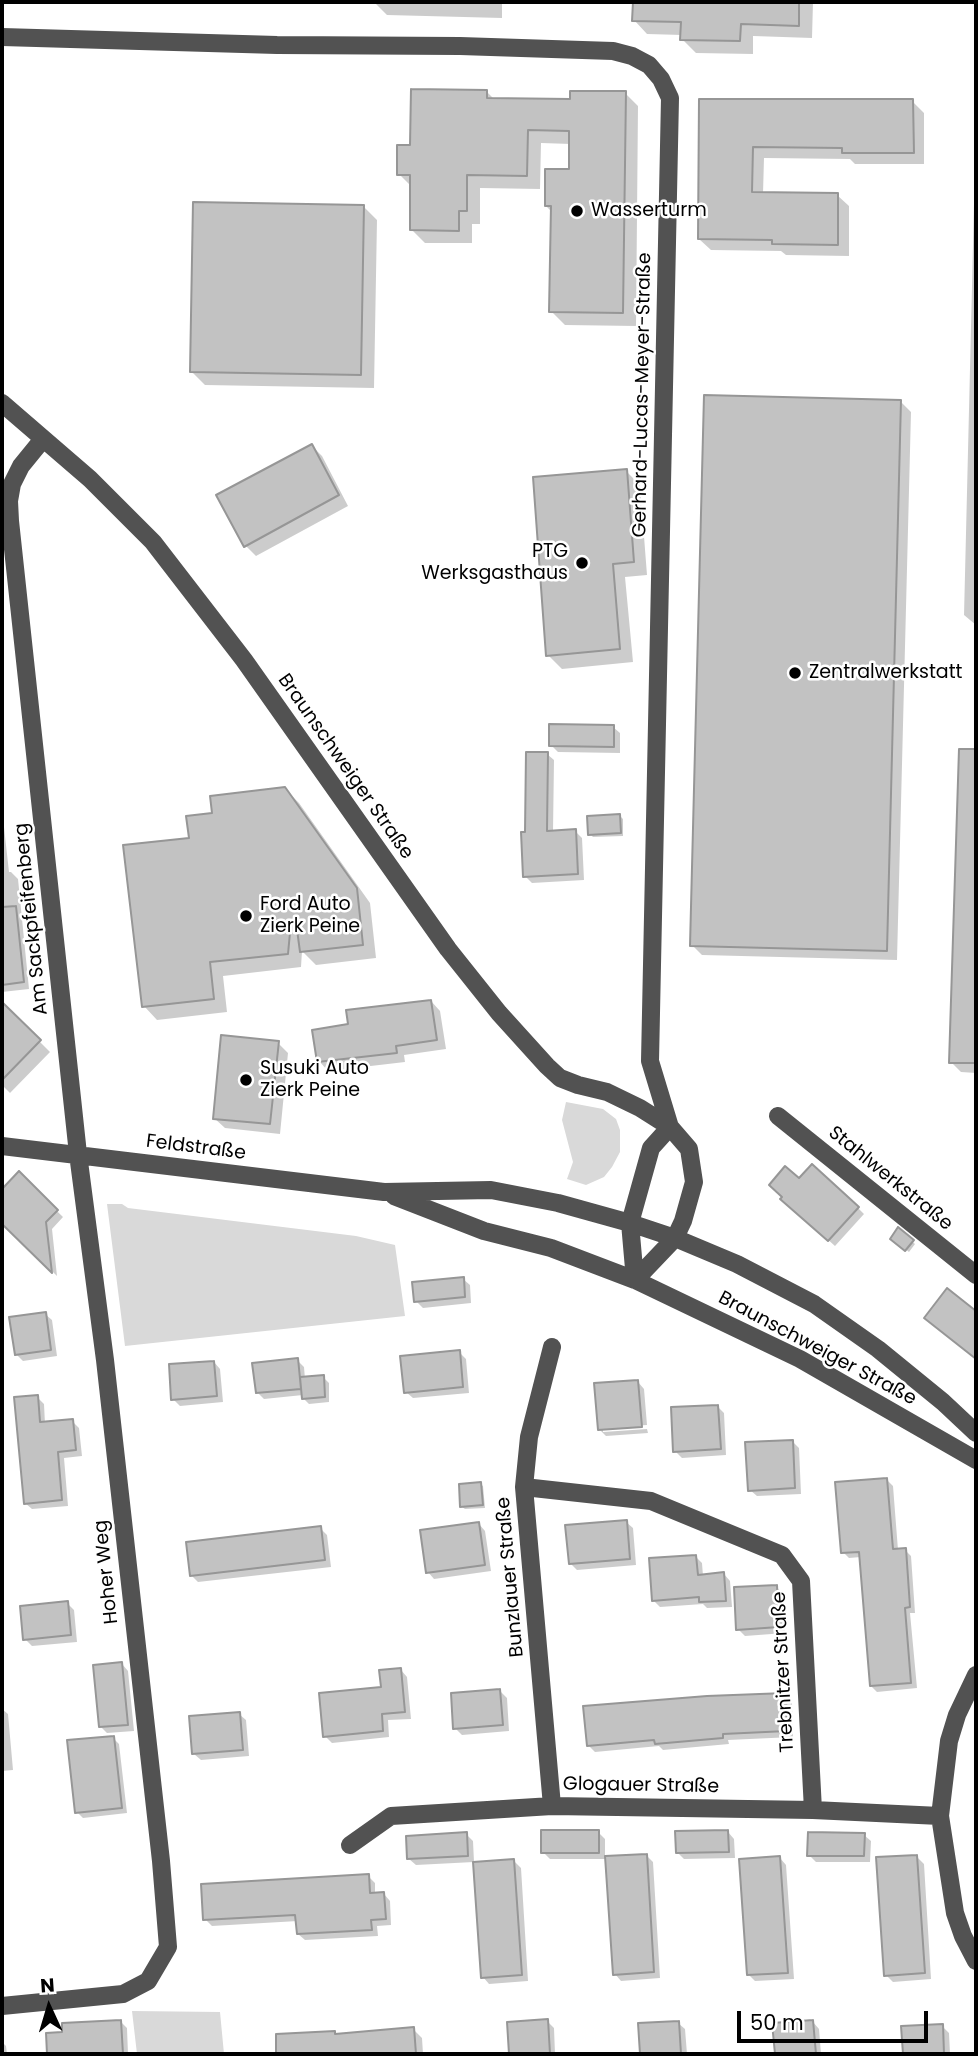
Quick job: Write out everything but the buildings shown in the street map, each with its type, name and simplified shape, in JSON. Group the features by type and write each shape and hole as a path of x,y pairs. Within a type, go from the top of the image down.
{"street":[{"name":"Gerhard-Lucas-Meyer-Straße","path":"2,37 613,51 632,56 649,65 661,79 670,98 650,1060 670,1127"},
{"name":"Braunschweiger Straße","path":"2,403 90,478 152,542 209,612 448,949 507,1022 547,1066 560,1078 607,1091 670,1127"},
{"name":"Am Sackpfeifenberg","path":"43,439 21,466 12,484 9,501 78,1154"},
{"name":"Stahlwerkstraße","path":"778,1116 976,1275"},
{"path":"670,1127 689,1149 694,1182 675,1238 635,1280 630,1223 651,1148 670,1127"},
{"name":"Feldstraße","path":"2,1146 384,1192 491,1190 558,1203 630,1223"},
{"name":"Hoher Weg","path":"2,2006 123,1994 148,1981 168,1947 104,1360 78,1154"},
{"name":"Feldstraße","path":"384,1192 484,1231 551,1248 635,1280"},
{"name":"Braunschweiger Straße","path":"630,1223 737,1264 814,1304 878,1349 976,1433"},
{"name":"Braunschweiger Straße","path":"635,1280 800,1359 976,1460"},
{"name":"Bunzlauer Straße","path":"552,1347 529,1437 524,1487 552,1805"},
{"name":"Trebnitzer Straße","path":"524,1487 652,1501 782,1555 801,1581 813,1810"},
{"path":"976,1675 957,1715 949,1741 940,1816 954,1913 976,1958"},
{"name":"Glogauer Straße","path":"350,1845 391,1816 552,1805 813,1810 940,1816"}],"shaded area":[{"path":"566,1102 603,1109 616,1119 620,1130 620,1152 612,1167 604,1177 586,1185 567,1179 573,1162 562,1120"},
{"path":"107,1204 356,1236 395,1245 405,1316 125,1346"},
{"path":"132,2011 220,2012 224,2054 137,2054"}],"place":[{"name":"Wasserturm","path":"577,211"},
{"name":"PTG Werksgasthaus","path":"582,563"},
{"name":"Zentralwerkstatt","path":"795,673"},
{"name":"Ford Auto Zierk Peine","path":"246,916"},
{"name":"Susuki Auto Zierk Peine","path":"246,1080"}]}
